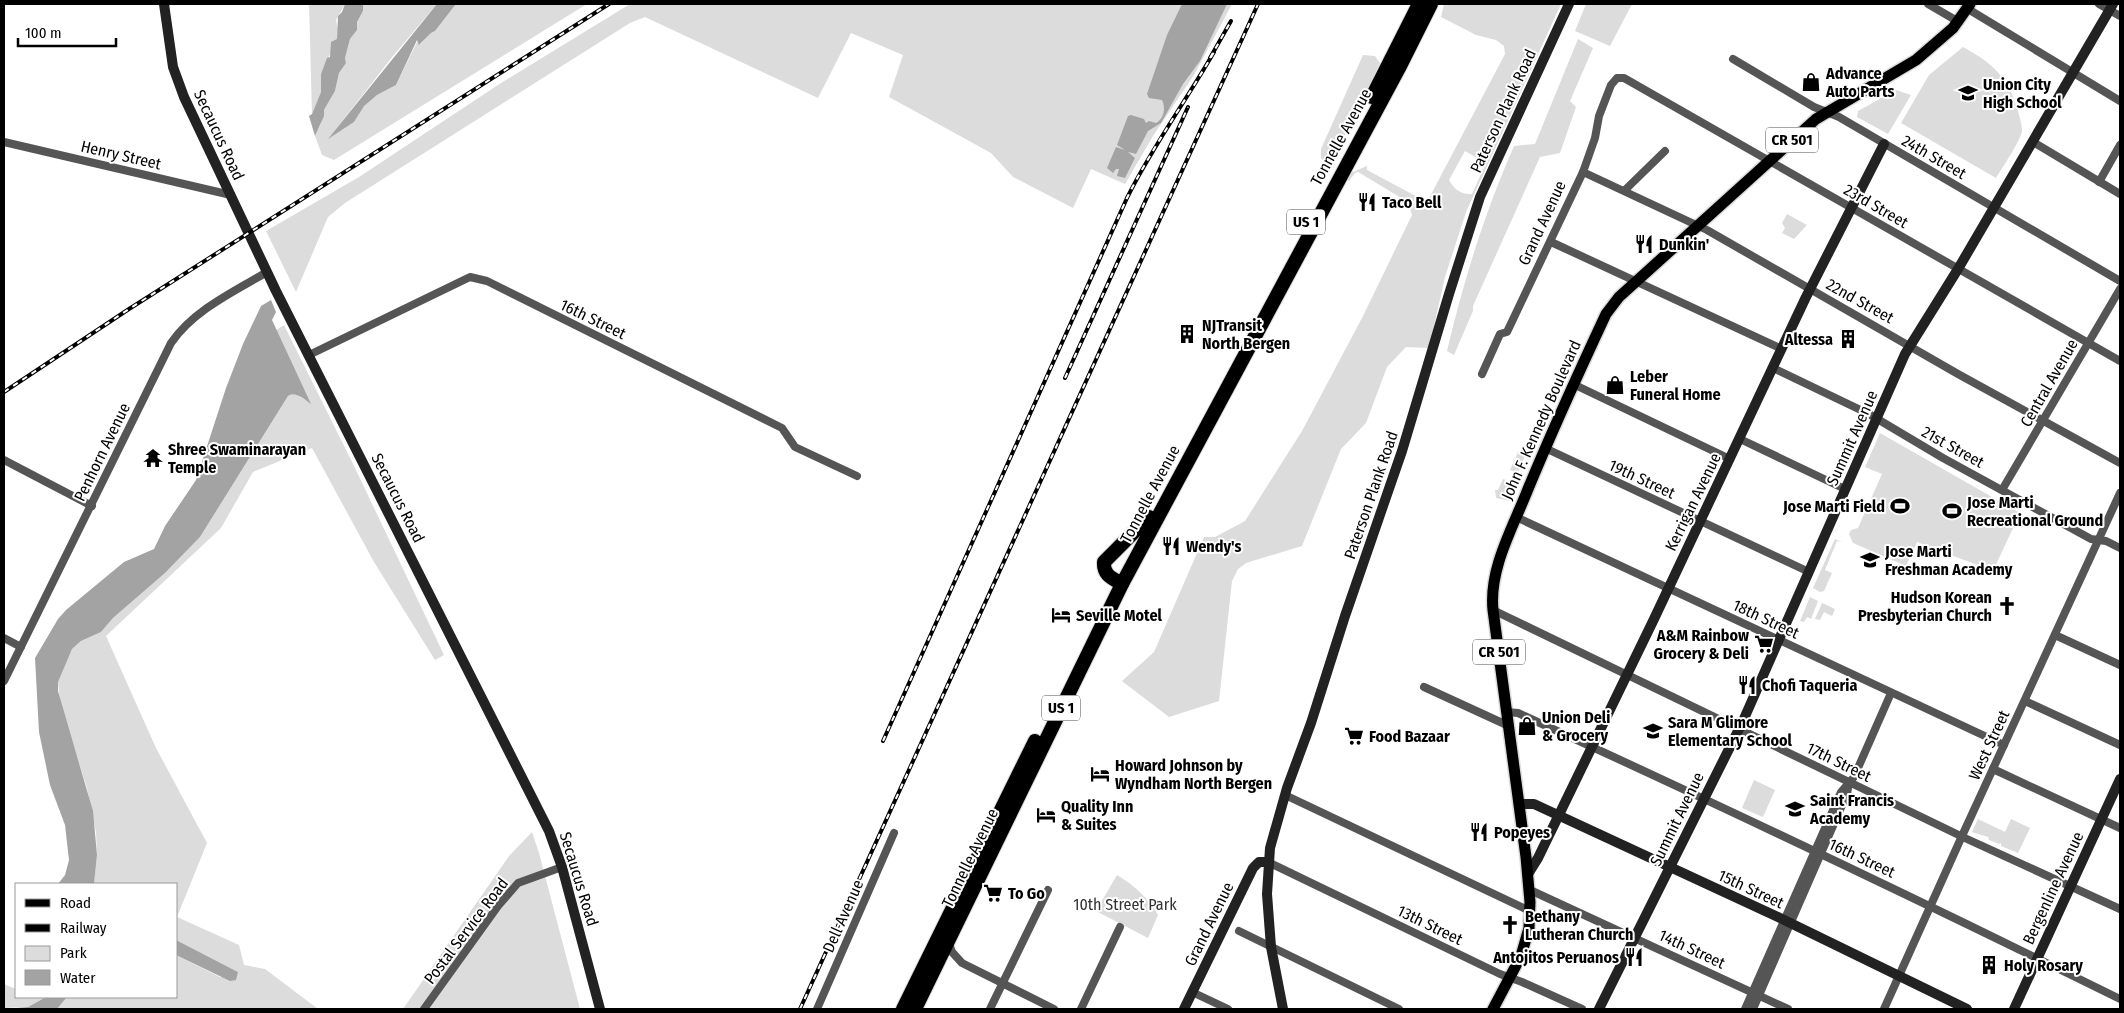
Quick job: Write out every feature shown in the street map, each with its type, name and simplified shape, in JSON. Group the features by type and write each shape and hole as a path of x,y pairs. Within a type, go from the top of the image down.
{"highway":[{"name":"Tonnelle Avenue","path":"1414,28 1419,4"},
{"name":"Tonnelle Avenue","path":"903,1009 1119,582 1414,28 1431,4"},
{"name":"Tonnelle Avenue","path":"1119,582 1105,572 1104,562 1149,517 1394,66"},
{"name":"Tonnelle Avenue","path":"915,1009 1119,582"},
{"path":"922,994 922,1009"}],"main road":[{"name":"John F. Kennedy Boulevard","path":"1493,1009 1510,978 1524,946 1529,928 1530,890 1493,610 1493,591 1498,566 1516,517 1573,384 1606,314 1619,297 1826,112 1930,50 1959,22 1969,6"}],"street":[{"name":"Secaucus Road","path":"164,4 170,51 178,83 266,272 549,831 562,867 600,1009"},
{"name":"Paterson Plank Road","path":"1283,1009 1271,947 1267,894 1270,848 1285,795 1425,381 1449,294 1480,197 1569,4"},
{"path":"1928,4 1959,22"},
{"path":"2099,4 2111,7 2120,16"},
{"path":"1969,6 2120,101"},
{"name":"Summit Avenue","path":"1599,1009 1738,729 1905,354 1958,269 2111,7"},
{"name":"24th Street","path":"1733,59 1826,112 1840,117 2120,281"},
{"name":"23rd Street","path":"1618,78 1624,78 1632,82 2120,361"},
{"name":"Grand Avenue","path":"1482,374 1500,334 1507,332 1551,242 1583,172 1595,138 1599,116 1611,85 1618,78"},
{"name":"Henry Street","path":"4,142 231,196"},
{"path":"2033,142 2120,194"},
{"name":"Kerrigan Avenue","path":"1528,874 1593,747 1810,289 1884,144"},
{"path":"2099,182 2120,145"},
{"path":"1625,190 1665,151"},
{"name":"22nd Street","path":"1583,172 1698,225 2120,463"},
{"path":"1551,242 1782,349"},
{"name":"Penhorn Avenue","path":"4,681 92,506 165,353 174,339 197,315 266,272"},
{"name":"16th Street","path":"309,355 470,276 487,281 782,428 796,448 857,476"},
{"name":"Central Avenue","path":"2002,490 2120,289"},
{"name":"21st Street","path":"1773,368 1869,414 2091,540 2106,541 2120,548"},
{"path":"1573,384 1730,459"},
{"path":"1740,439 1845,489"},
{"name":"19th Street","path":"1545,448 1808,572"},
{"path":"4,460 92,506"},
{"name":"West Street","path":"1884,1009 2120,493"},
{"name":"18th Street","path":"1516,517 2004,745"},
{"name":"17th Street","path":"1493,610 1962,836 2120,909"},
{"path":"2055,635 2120,665"},
{"path":"4,638 21,647"},
{"path":"1424,687 1509,726"},
{"path":"1753,1009 1756,995 1841,792 1854,777 1891,693"},
{"path":"2025,701 2120,745"},
{"name":"16th Street","path":"1507,712 1518,713 1703,798 1930,905 2120,999"},
{"path":"1993,769 2120,828"},
{"name":"Bergenline Avenue","path":"2014,1009 2120,779"},
{"path":"1285,795 1530,911"},
{"name":"15th Street","path":"1519,804 1534,804 1968,1009"},
{"name":"Dell Avenue","path":"817,1009 894,833"},
{"name":"Grand Avenue","path":"1184,1009 1253,868 1259,862 1268,862"},
{"name":"13th Street","path":"1268,862 1510,978 1582,1009"},
{"name":"Postal Service Road","path":"424,1009 498,906 518,883 562,867"},
{"path":"990,1009 1048,890"},
{"name":"14th Street","path":"1530,890 1788,1009"},
{"path":"1081,1009 1120,927"},
{"path":"1239,931 1398,1009"},
{"path":"948,941 952,952 962,963 1054,1009"},
{"path":"1192,992 1228,1009"},
{"path":"1745,1009 1756,995"}],"green space":[{"path":"309,4 345,4 336,20 337,39 321,74 321,92 312,114"},
{"path":"363,4 437,4 393,56 329,138 354,122 364,105 377,95 396,85 418,40 420,45 435,31 456,4 587,4 334,160 322,155 315,136 324,110 335,91 339,73 346,63 345,58 350,39 357,30 357,22 363,11"},
{"path":"630,4 1232,4 1194,75 1153,136 1125,184 1091,169 1073,208 1013,177 991,153 889,97 903,55 851,33 818,98 645,17 630,23 345,203 328,217 296,292 266,231 359,177 501,83"},
{"path":"1444,4 1561,4 1466,212 1445,277 1429,348 1406,347 1387,367 1366,423 1341,449 1302,546 1246,563 1238,569 1232,581 1219,701 1169,717 1122,681 1154,652 1204,537 1215,537 1245,521 1302,431 1363,316 1412,215 1408,202 1358,172 1349,181 1347,180 1348,174 1367,166 1367,170 1427,202 1505,54 1504,46 1496,40 1476,35 1441,17","holes":["1465,151 1486,163 1472,194 1458,191 1449,180"]},
{"path":"1586,4 1632,4 1610,46 1575,31"},
{"path":"1578,39 1593,48 1570,101 1576,107 1560,153 1540,157 1473,306 1473,311 1454,355 1447,351 1460,298 1484,222 1503,172 1514,146 1535,144"},
{"path":"1963,47 1997,71 2008,87 2017,108 2022,128 2021,135 1996,178 1901,123 1929,75"},
{"path":"1363,55 1375,56 1380,63 1336,154 1334,157 1323,161 1321,149"},
{"path":"1896,90 1911,95 1888,134 1857,117 1858,111"},
{"path":"1787,214 1807,225 1794,239 1782,233 1785,228 1782,223"},
{"path":"284,325 356,470 444,655 435,660 374,562 312,448 253,472 221,528 106,636 156,748 207,843 178,915 178,883 94,883 97,855 96,832 87,788 60,702 58,682 72,649 81,641 101,632 113,618 165,573 200,537 288,396 294,394 310,403 276,330"},
{"path":"1880,433 2020,513 1993,571 1917,542 1906,566 1853,543 1849,534 1851,530 1858,528 1882,474 1865,467"},
{"path":"1518,452 1525,456 1518,473 1510,470"},
{"path":"1514,476 1518,481 1510,501 1496,498 1495,490 1498,490 1503,479 1511,482"},
{"path":"1835,539 1842,542 1837,541 1825,570 1832,573 1824,591 1820,592 1813,588"},
{"path":"1810,597 1818,601 1811,619 1807,617 1804,622 1800,621"},
{"path":"1822,603 1835,609 1832,616 1824,612 1820,620 1815,619"},
{"path":"1754,780 1775,790 1763,817 1742,808"},
{"path":"1978,819 2005,832 2011,819 2030,828 2018,853 2001,846 2001,843 1989,840 1988,837 1972,832"},
{"path":"532,832 580,1009 403,1009 509,856"},
{"name":"10th Street Park","path":"1117,875 1140,892 1158,915 1148,938 1096,911"},
{"path":"178,917 239,945 244,965 265,969 318,1009 57,1009 66,998 178,998 178,956 220,977 238,972 178,941"},
{"path":"4,984 15,989 15,998 44,998 28,1007 4,1008"}],"water":[{"path":"345,4 363,4 363,11 357,22 357,30 350,39 345,58 346,63 339,73 335,91 324,110 324,116 315,136 309,116 312,114 321,92 321,74 327,58 330,57 331,42 337,39 338,16"},
{"path":"437,4 456,4 435,31 419,45 417,40 396,85 377,95 364,106 354,122 328,139"},
{"path":"1182,4 1227,4 1200,61 1183,84 1161,123 1148,131 1136,154 1128,152 1135,158 1125,178 1117,176 1119,169 1116,169 1113,173 1107,168 1116,147 1125,150 1117,145 1128,116 1131,115 1144,119 1146,123 1149,121 1156,123 1164,113 1162,100 1149,98 1147,94 1167,35"},
{"path":"271,300 276,312 272,320 311,404 297,395 288,396 200,537 165,573 113,618 101,632 81,641 72,649 58,682 58,691 93,811 97,855 94,883 59,883 65,875 69,860 65,825 50,785 39,732 35,658 58,619 66,610 124,562 154,549 165,526 196,480 226,388 243,344 261,306"},
{"path":"178,941 238,972 236,980 230,981 178,956"},
{"path":"44,998 66,998 57,1009 4,1009 28,1007"}],"railway":[{"path":"4,392 129,309 609,4"},
{"path":"800,1009 1258,4"},
{"path":"1210,58 1231,21"},
{"path":"883,741 1127,198 1147,161 1214,52"},
{"path":"1065,378 1188,107"}],"place":[{"name":"Advance Auto Parts","path":"1811,82"},
{"name":"Union City High School","path":"1968,93"},
{"name":"Taco Bell","path":"1367,202"},
{"name":"Dunkin'","path":"1644,244"},
{"name":"NJTransit North Bergen","path":"1187,334"},
{"name":"Altessa","path":"1848,339"},
{"name":"Leber Funeral Home","path":"1615,385"},
{"name":"Shree Swaminarayan Temple","path":"153,458"},
{"name":"Jose Marti Field","path":"1900,506"},
{"name":"Jose Marti Recreational Ground","path":"1952,511"},
{"name":"Wendy's","path":"1171,546"},
{"name":"Jose Marti Freshman Academy","path":"1870,560"},
{"name":"Hudson Korean Presbyterian Church","path":"2007,606"},
{"name":"Seville Motel","path":"1061,615"},
{"name":"A&M Rainbow Grocery & Deli","path":"1764,644"},
{"name":"Chofi Taqueria","path":"1747,685"},
{"name":"Union Deli & Grocery","path":"1527,726"},
{"name":"Sara M Glimore Elementary School","path":"1653,731"},
{"name":"Food Bazaar","path":"1354,736"},
{"name":"Howard Johnson by Wyndham North Bergen","path":"1100,774"},
{"name":"Saint Francis Academy","path":"1795,809"},
{"name":"Quality Inn & Suites","path":"1046,815"},
{"name":"Popeyes","path":"1479,832"},
{"name":"To Go","path":"993,893"},
{"name":"Bethany Lutheran Church","path":"1510,925"},
{"name":"Antojitos Peruanos","path":"1634,957"},
{"name":"Holy Rosary","path":"1989,965"}]}
